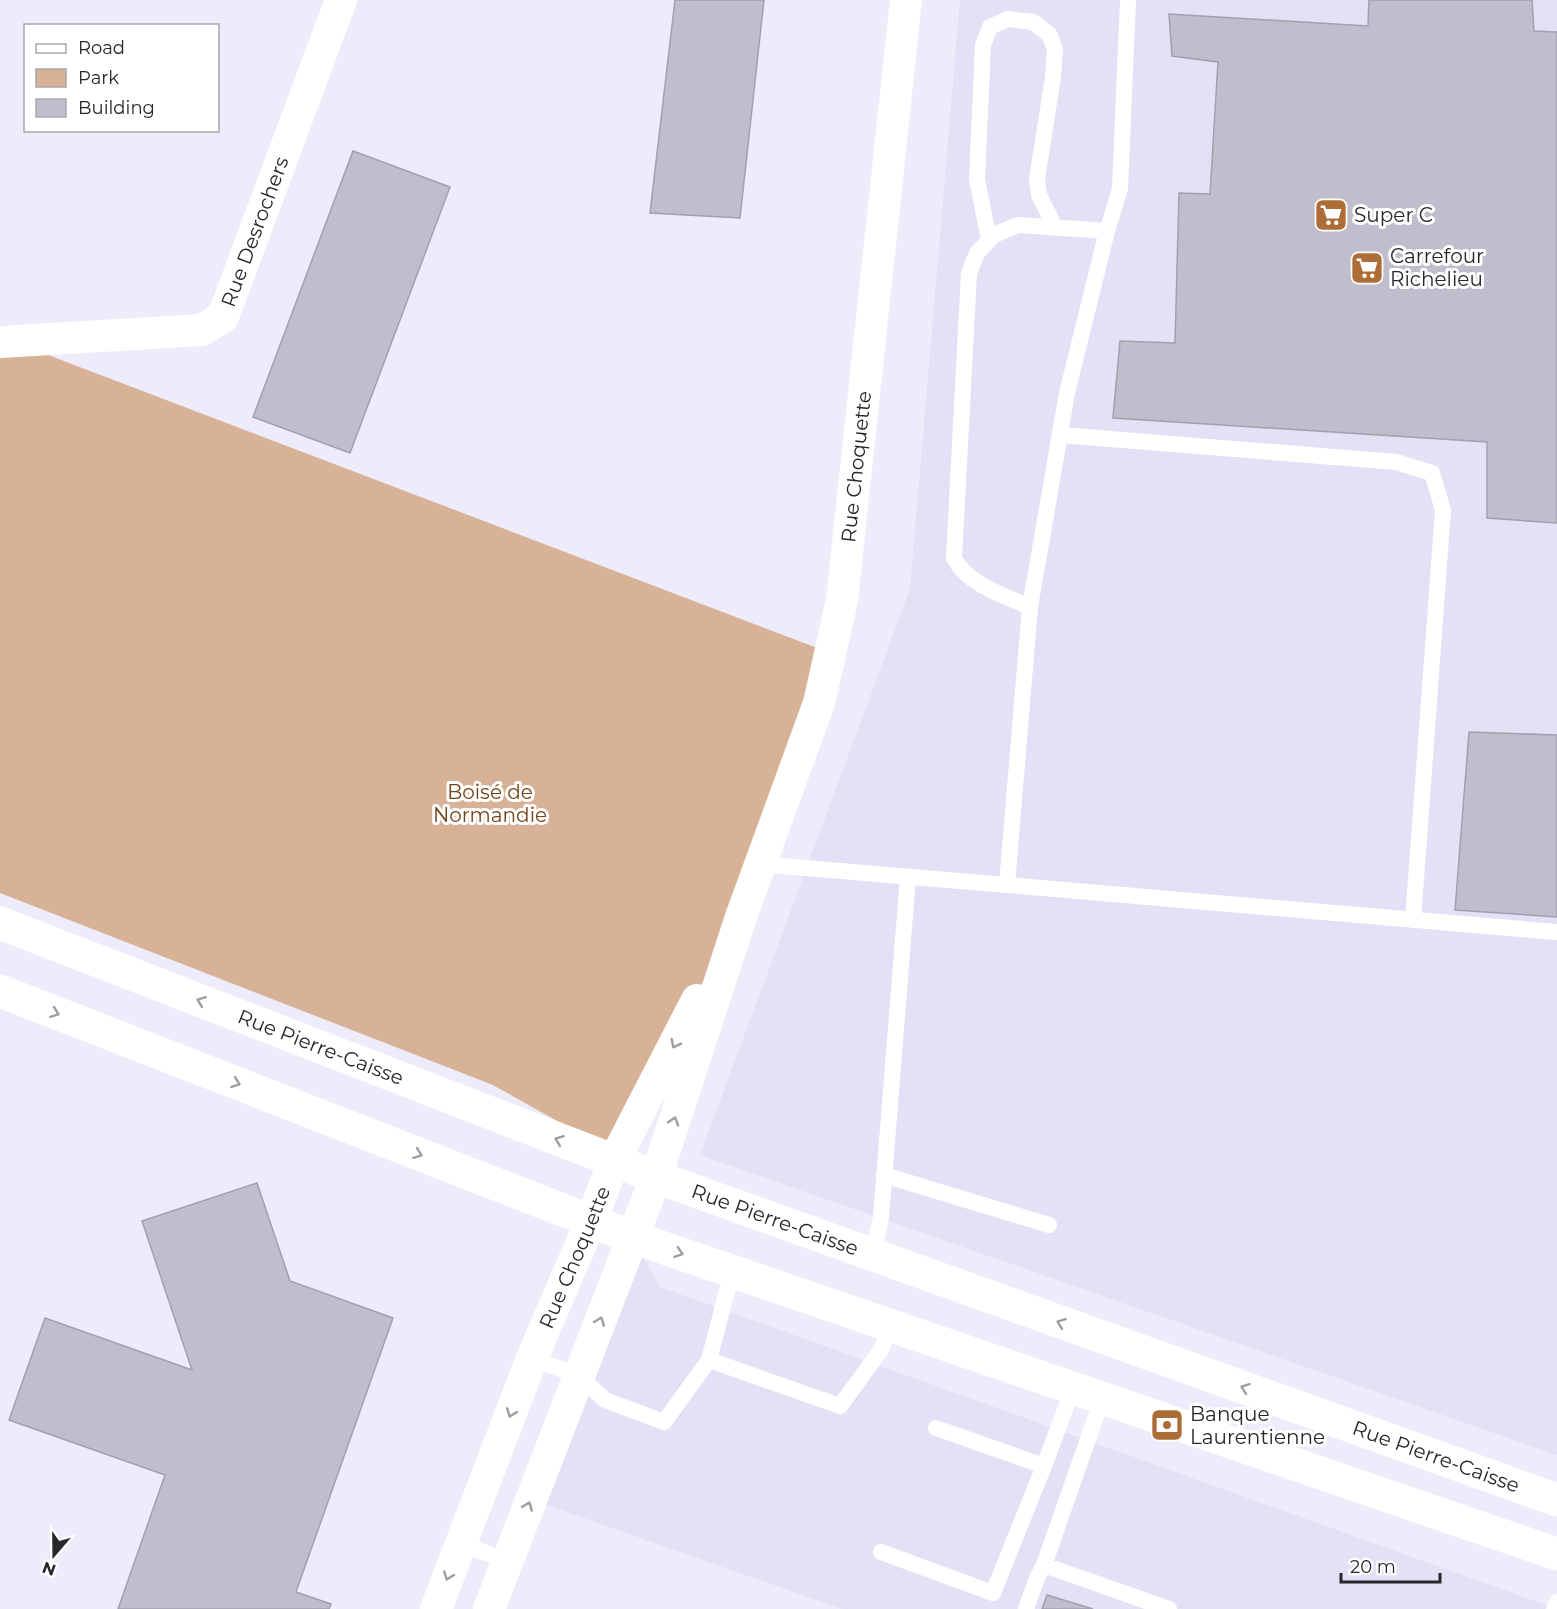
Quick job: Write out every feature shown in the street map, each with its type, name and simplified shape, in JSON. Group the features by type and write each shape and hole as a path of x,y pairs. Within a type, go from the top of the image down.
{"street":[{"name":"Rue Desrochers","path":"0,342 202,330 223,317 341,0"},
{"name":"Rue Choquette","path":"489,1609 656,1177 741,917 819,703 842,600 906,0"},
{"name":"Rue Choquette","path":"436,1609 532,1358 591,1221 614,1161 741,917"},
{"name":"Rue Pierre-Caisse","path":"3,931 656,1177 1557,1500"},
{"path":"0,991 632,1237 1557,1554"}],"lane":[{"path":"1007,884 1030,607 1067,393 1107,231 1120,189 1128,0"},
{"path":"989,240 977,179 983,45 990,27 1008,19 1033,22 1049,34 1055,49 1053,77 1037,179 1039,195 1055,227"},
{"path":"1030,607 983,586 960,568 954,558 969,273 977,253 994,235 1018,225 1107,231"},
{"path":"1060,435 1395,462 1432,473 1443,510 1413,920"},
{"path":"760,864 1557,932"},
{"path":"873,1255 881,1216 908,877"},
{"path":"884,1174 1049,1225"},
{"path":"532,1358 579,1376 605,1400 664,1422 709,1360 727,1291 735,1272"},
{"path":"709,1360 840,1406 881,1350 891,1326"},
{"path":"881,1552 993,1593 1044,1466 1088,1393"},
{"path":"1026,1609 1044,1565 1088,1393"},
{"path":"936,1428 1044,1466"},
{"path":"460,1543 507,1561"},
{"path":"1044,1565 1169,1609"},
{"path":"1554,1609 1557,1602"}],"shaded area":[{"path":"960,0 1557,0 1557,1455 700,1155 910,589"},
{"path":"632,1237 660,1287 1557,1609 842,1609 530,1499"}],"green space":[{"name":"Boisé de Normandie","path":"35,350 833,654 721,965 618,1155 493,1085 0,893 0,351"}],"building":[{"path":"675,0 764,0 740,218 650,213"},
{"name":"Carrefour Richelieu","path":"1369,0 1532,0 1534,31 1557,32 1557,523 1487,518 1487,442 1113,418 1120,341 1175,343 1179,193 1210,194 1218,62 1172,56 1169,14 1368,26"},
{"path":"353,151 450,187 350,453 253,417"},
{"path":"1469,732 1557,735 1557,917 1455,910"},
{"path":"257,1183 290,1281 393,1318 296,1592 331,1604 329,1609 118,1609 165,1475 9,1420 45,1318 192,1370 142,1221"},
{"path":"1047,1595 1093,1609 1042,1609"}],"place":[{"name":"Super C","path":"1331,215"},
{"name":"Carrefour Richelieu","path":"1367,268"},
{"name":"Banque Laurentienne","path":"1167,1425"}]}
